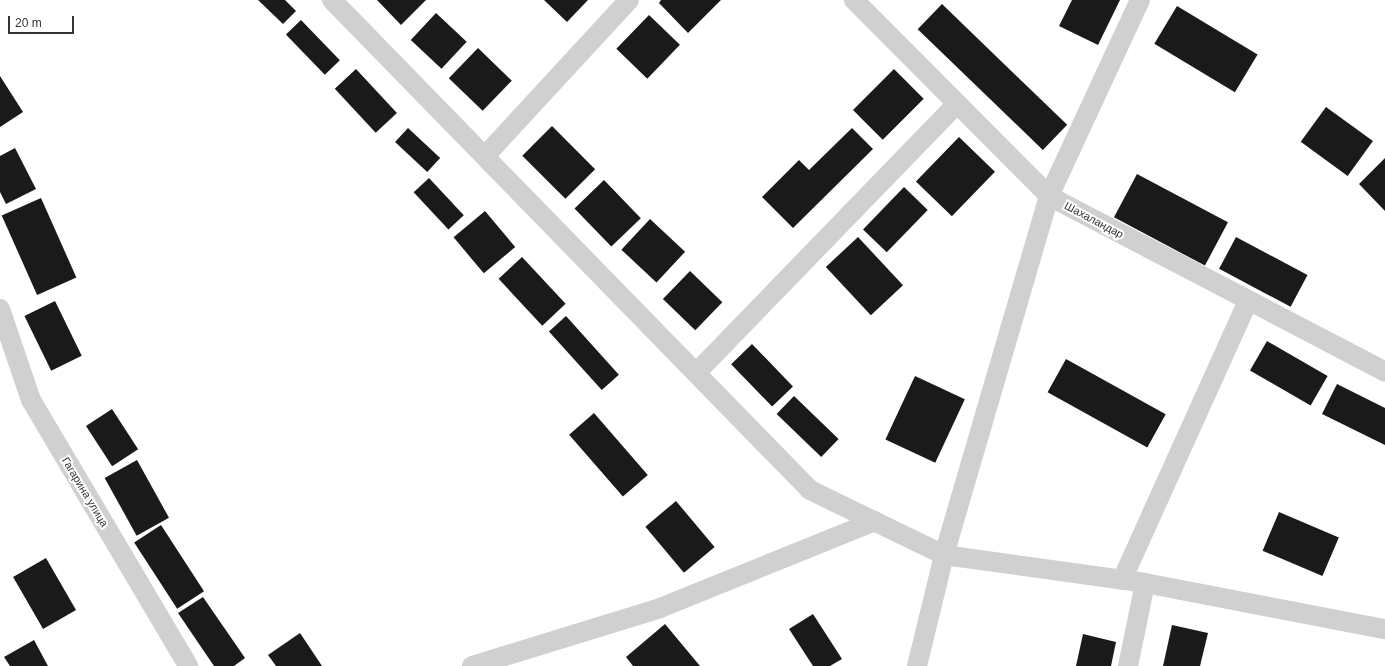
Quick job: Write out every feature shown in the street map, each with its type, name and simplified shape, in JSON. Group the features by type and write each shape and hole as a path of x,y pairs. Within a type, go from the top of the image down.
{"street":[{"path":"332,0 810,490 944,555 1145,583 1385,629"},
{"path":"484,156 628,0"},
{"name":"Шахаландар","path":"854,0 1049,196 1385,372"},
{"path":"917,666 944,555 1049,196 1140,0"},
{"path":"696,373 957,104"},
{"path":"1122,580 1248,301"},
{"name":"Гагарина улица","path":"0,309 31,400 188,666"},
{"path":"472,666 660,608 875,521"},
{"path":"1128,666 1145,583"}],"building":[{"path":"258,0 285,0 296,11 283,24"},
{"path":"377,0 426,0 401,25"},
{"path":"544,0 588,0 567,22"},
{"path":"661,0 721,0 688,33 659,3"},
{"path":"1072,0 1120,0 1098,45 1059,26"},
{"path":"942,4 1067,125 1043,150 918,29"},
{"path":"1177,6 1258,54 1235,92 1154,44"},
{"path":"436,13 467,42 441,69 411,40"},
{"path":"649,15 680,45 647,79 616,49"},
{"path":"301,20 340,60 325,75 286,35"},
{"path":"478,48 512,81 483,111 449,78"},
{"path":"356,69 397,113 376,133 335,89"},
{"path":"894,69 924,99 883,140 853,110"},
{"path":"0,76 23,112 0,127"},
{"path":"1326,107 1373,141 1348,176 1301,142"},
{"path":"552,126 595,169 565,199 522,156"},
{"path":"408,128 440,158 427,172 395,142"},
{"path":"852,128 873,149 793,228 762,197 799,160 809,170"},
{"path":"959,137 995,172 952,216 916,182"},
{"path":"15,148 36,189 6,204 0,192 0,156"},
{"path":"1385,158 1385,211 1359,184"},
{"path":"1137,174 1228,222 1205,266 1114,217"},
{"path":"429,178 464,215 448,230 414,192"},
{"path":"604,180 641,218 611,247 575,208"},
{"path":"904,187 928,210 887,252 863,229"},
{"path":"41,198 76,277 37,295 2,215"},
{"path":"485,211 515,247 484,273 454,237"},
{"path":"650,219 685,252 656,282 621,250"},
{"path":"858,237 903,285 871,315 826,267"},
{"path":"1236,237 1308,275 1291,307 1219,269"},
{"path":"522,257 566,304 542,326 499,279"},
{"path":"690,271 722,302 695,330 663,299"},
{"path":"55,301 82,356 51,371 24,316"},
{"path":"566,316 619,375 602,390 549,331"},
{"path":"1267,341 1328,376 1311,405 1250,370"},
{"path":"752,344 793,386 772,407 731,364"},
{"path":"1066,359 1166,414 1147,448 1048,392"},
{"path":"915,376 965,399 935,463 885,439"},
{"path":"1337,384 1385,408 1385,445 1322,414"},
{"path":"794,396 839,439 821,457 777,414"},
{"path":"112,409 138,449 112,466 86,426"},
{"path":"594,413 648,475 623,497 569,435"},
{"path":"137,460 169,518 137,536 105,478"},
{"path":"676,501 715,547 684,573 645,527"},
{"path":"1279,512 1339,537 1322,576 1263,551"},
{"path":"161,525 204,591 177,609 134,542"},
{"path":"46,558 76,610 43,629 13,577"},
{"path":"203,597 245,658 234,666 214,666 178,613"},
{"path":"813,614 842,659 830,666 813,666 789,629"},
{"path":"665,624 700,666 633,666 626,657"},
{"path":"1172,625 1208,633 1200,666 1163,666"},
{"path":"300,633 322,666 276,666 268,655"},
{"path":"1083,634 1116,642 1111,666 1076,666"},
{"path":"34,640 48,666 10,666 4,657"}]}
